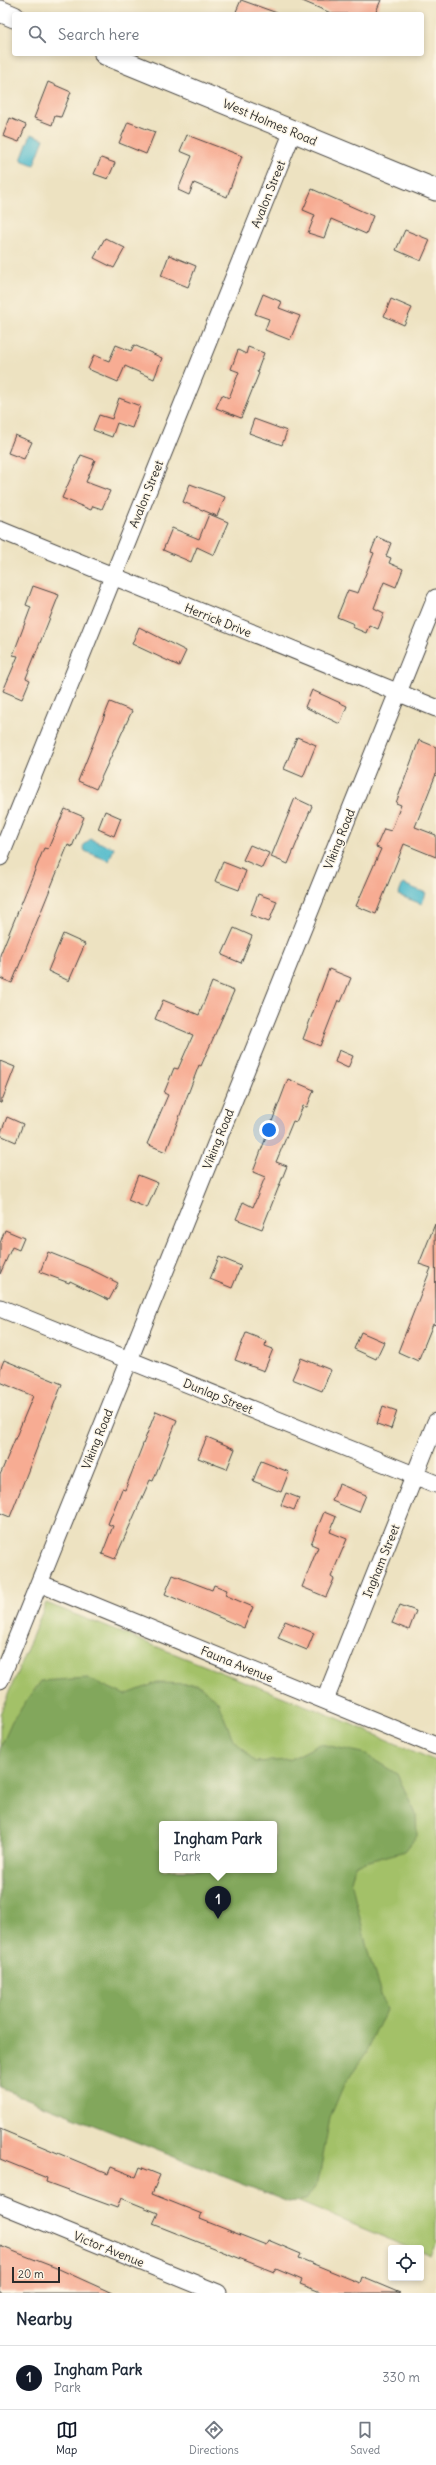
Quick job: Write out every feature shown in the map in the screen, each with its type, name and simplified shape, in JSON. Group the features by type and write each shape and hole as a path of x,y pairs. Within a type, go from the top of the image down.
{"street":[{"path":"0,11 12,16"},
{"name":"West Holmes Road","path":"110,56 436,190"},
{"name":"Avalon Street","path":"0,857 293,131"},
{"name":"Herrick Drive","path":"0,530 436,708"},
{"name":"Viking Road","path":"0,1680 436,598"},
{"name":"Dunlap Street","path":"0,1308 436,1484"},
{"name":"Ingham Street","path":"325,1700 436,1422"},
{"name":"Fauna Avenue","path":"39,1583 436,1746"},
{"name":"Victor Avenue","path":"0,2204 218,2293"}],"green space":[{"path":"46,1603 337,1718 436,1761 436,2243 430,2256 424,2253 424,2245 403,2245 0,2078 0,1714"},
{"path":"87,1678 125,1695 156,1683 198,1684 218,1702 232,1737 255,1762 289,1760 320,1744 363,1753 397,1774 416,1814 417,1836 405,1851 355,1865 351,1881 368,1952 386,2010 366,2053 344,2084 330,2118 318,2183 306,2200 288,2202 0,2088 0,1748 12,1721 41,1681"}],"water":[{"path":"31,134 44,139 34,165 21,160"},
{"path":"90,839 114,848 109,861 85,851 83,846"},
{"path":"403,884 426,893 422,904 398,895"}],"building":[{"path":"241,0 274,12 236,12"},
{"path":"300,0 381,0 376,12 328,12"},
{"path":"48,82 71,92 61,117 55,116 52,125 34,118"},
{"path":"10,118 26,125 19,142 3,136"},
{"path":"128,122 155,132 146,154 119,143"},
{"path":"187,135 242,156 227,197 194,183 189,195 178,190 192,156 180,151"},
{"path":"101,158 115,163 108,179 94,174"},
{"path":"312,189 373,216 366,234 331,219 324,238 308,233 315,215 303,210"},
{"path":"405,230 430,240 421,261 396,250"},
{"path":"105,238 125,248 114,268 94,258"},
{"path":"169,255 196,266 188,287 161,276"},
{"path":"263,294 282,302 279,308 300,316 290,340 265,330 269,319 255,314"},
{"path":"391,299 412,308 404,325 384,316"},
{"path":"116,345 131,351 134,345 162,358 154,379 125,366 118,382 88,369 94,355 109,361"},
{"path":"248,347 264,353 257,372 259,373 241,418 216,408 222,395 229,398 239,372 231,369 238,350 246,354"},
{"path":"119,398 140,406 132,428 117,423 112,437 93,430 99,415 112,419"},
{"path":"254,419 287,431 282,445 249,433"},
{"path":"15,435 32,442 24,459 8,453"},
{"path":"81,455 95,460 86,482 110,491 102,509 93,506 91,510 62,498"},
{"path":"190,484 225,497 217,516 183,502"},
{"path":"209,514 228,522 214,555 197,547 191,562 163,550 172,528 199,539"},
{"path":"377,537 391,543 386,556 391,558 389,563 403,569 396,587 384,582 374,608 384,613 378,629 369,625 366,633 352,627 354,624 337,617 348,590 358,593 374,553 371,552"},
{"path":"33,586 59,595 26,678 30,680 22,699 3,691 18,656 13,655 31,607 26,605"},
{"path":"139,627 186,651 179,666 132,644"},
{"path":"312,690 347,706 340,724 305,707"},
{"path":"110,702 132,711 96,789 78,781"},
{"path":"297,737 316,745 303,777 284,769"},
{"path":"419,740 436,747 436,774 415,827 436,835 436,857 404,844 376,914 356,906 381,849 376,847 384,829 391,831 401,805 396,803"},
{"path":"295,798 312,806 288,864 271,857"},
{"path":"65,809 84,817 72,847 68,845 12,983 0,978 0,955 44,848 48,849"},
{"path":"105,811 121,818 114,836 98,829"},
{"path":"250,845 269,853 262,868 243,860"},
{"path":"223,862 246,871 239,890 215,881"},
{"path":"258,894 277,901 269,922 250,915"},
{"path":"234,928 252,936 241,963 222,955"},
{"path":"63,934 85,944 69,981 48,971"},
{"path":"329,969 351,978 341,1002 338,1000 320,1046 303,1039"},
{"path":"212,982 234,991 201,1066 199,1065 166,1152 147,1144 168,1095 164,1093 174,1068 178,1069 193,1035 155,1019 163,1000 199,1015"},
{"path":"339,1050 353,1056 348,1068 335,1062"},
{"path":"0,1061 15,1067 1,1103 0,1103"},
{"path":"288,1079 314,1090 307,1107 303,1106 296,1122 293,1121 276,1162 287,1166 262,1229 236,1219 243,1202 253,1207 265,1177 253,1172"},
{"path":"7,1117 23,1124 16,1142 0,1135"},
{"path":"138,1175 158,1183 147,1208 128,1200"},
{"path":"435,1224 436,1325 433,1324 418,1361 398,1352 431,1268 419,1264"},
{"path":"5,1230 24,1238 19,1250 12,1247 0,1274 0,1243"},
{"path":"48,1252 88,1268 118,1283 109,1300 70,1281 69,1283 40,1272"},
{"path":"219,1257 241,1266 232,1288 210,1279"},
{"path":"361,1332 384,1342 376,1359 354,1349"},
{"path":"246,1333 266,1341 265,1346 273,1349 264,1371 235,1360"},
{"path":"301,1358 331,1370 322,1391 292,1379"},
{"path":"4,1360 62,1384 10,1517 0,1513 0,1475 33,1396 0,1382 0,1370"},
{"path":"383,1406 397,1411 391,1429 377,1424"},
{"path":"156,1411 177,1420 153,1481 150,1480 115,1559 102,1554 113,1526 108,1524 122,1489 125,1490"},
{"path":"207,1437 235,1449 227,1469 198,1458"},
{"path":"261,1461 289,1472 281,1492 253,1481"},
{"path":"339,1484 366,1495 359,1512 332,1501"},
{"path":"286,1493 299,1498 294,1510 281,1505"},
{"path":"324,1512 336,1517 330,1532 347,1539 331,1577 334,1579 326,1597 302,1587 318,1547 311,1544"},
{"path":"173,1575 212,1590 214,1585 227,1590 225,1595 253,1607 244,1628 165,1594"},
{"path":"400,1605 416,1611 409,1630 392,1623"},
{"path":"285,1621 314,1633 307,1650 278,1638"},
{"path":"0,2129 108,2174 111,2167 136,2177 140,2167 160,2175 152,2194 202,2214 200,2219 266,2245 268,2240 301,2254 299,2258 360,2283 362,2277 400,2293 323,2293 300,2284 302,2280 276,2269 274,2272 153,2224 158,2213 121,2198 117,2208 46,2182 47,2178 0,2159"},
{"path":"0,2246 59,2269 112,2293 0,2293"}],"place":[{"name":"Ingham Park","path":"218,1919"}]}
